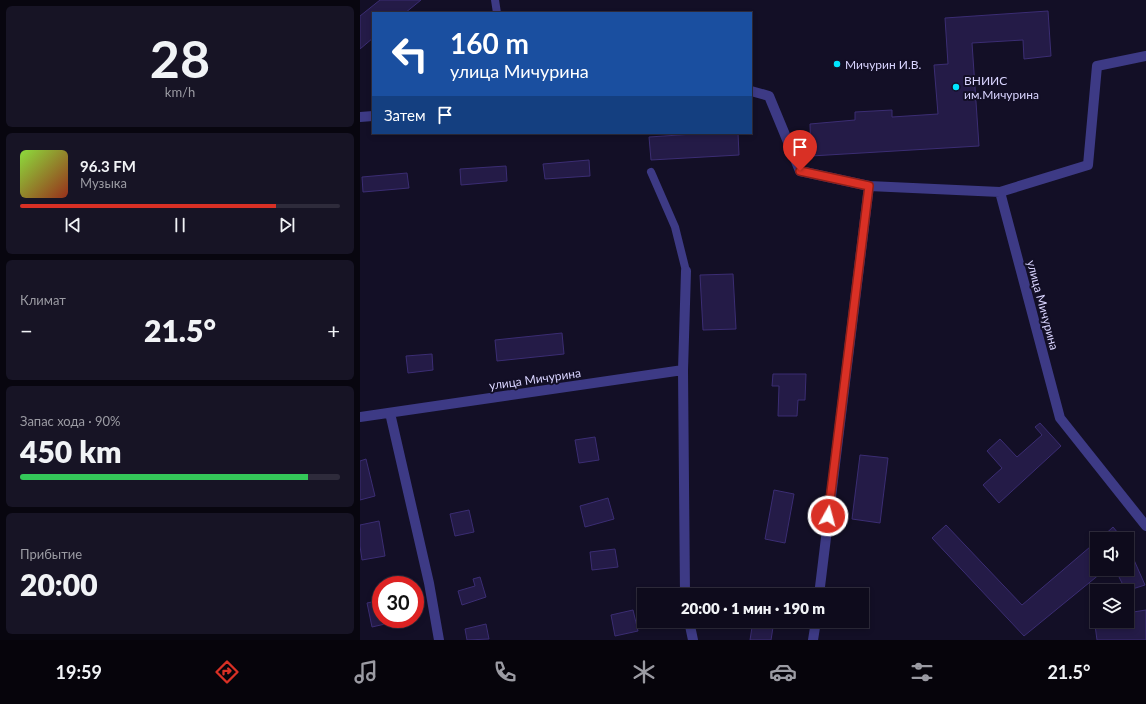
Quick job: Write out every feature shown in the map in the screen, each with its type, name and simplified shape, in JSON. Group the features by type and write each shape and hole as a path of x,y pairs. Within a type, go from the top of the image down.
{"street":[{"path":"752,91 769,96 800,171 869,186 1000,192 1088,165 1097,66 1146,56"},
{"path":"360,117 372,116"},
{"path":"820,588 869,186"},
{"name":"улица Мичурина","path":"1000,192 1060,418 1146,526"},
{"path":"685,588 683,370 686,271"},
{"name":"улица Мичурина","path":"360,418 683,370"},
{"path":"390,413 429,583 439,640"},
{"path":"691,628 693,640"},
{"path":"813,640 815,628"}],"lane":[{"path":"495,0 497,12"},
{"path":"652,172 675,228 686,271"}],"building":[{"path":"380,0 421,0 406,12 372,12 372,39 360,49 360,16"},
{"name":"ВНИИС им.Мичурина","path":"1048,11 1051,56 1024,59 1023,40 972,43 979,146 811,156 810,124 855,120 855,112 892,110 892,117 938,114 934,65 948,64 945,18"},
{"path":"694,134 738,134 739,155 651,160 649,137"},
{"path":"589,160 590,176 545,179 543,164"},
{"path":"506,166 507,181 461,185 460,169"},
{"path":"407,173 409,188 363,192 362,177"},
{"path":"733,274 736,329 703,330 700,275"},
{"path":"562,333 564,354 497,361 495,340"},
{"path":"432,354 433,370 408,373 406,356"},
{"path":"773,374 806,374 805,400 798,400 797,416 778,416 779,386 772,386"},
{"path":"1040,423 1061,446 999,503 983,485 1002,468 987,451 1000,439 1017,457 1042,435 1035,427"},
{"path":"595,437 599,460 579,463 575,440"},
{"path":"860,455 888,458 880,523 852,519"},
{"path":"366,459 375,496 360,500 360,461"},
{"path":"774,490 794,494 785,543 765,539"},
{"path":"608,498 614,519 585,527 580,506"},
{"path":"469,510 474,532 455,536 450,514"},
{"path":"379,521 385,556 362,560 360,525"},
{"path":"946,525 1022,605 1090,547 1090,576 1097,576 1024,636 932,538"},
{"path":"1113,527 1117,532 1108,532"},
{"path":"615,549 618,567 592,570 590,552"},
{"path":"1134,560 1145,585 1134,588 1134,584 1122,584 1118,576 1134,576"},
{"path":"480,577 486,597 462,605 458,591 475,586 473,579"},
{"path":"372,602 372,627 367,603"},
{"path":"633,610 638,631 615,636 611,615"},
{"path":"1146,610 1146,640 1097,640 1095,628 1134,628 1134,612"},
{"path":"486,624 489,639 467,640 465,629"},
{"path":"752,628 773,628 771,640 750,640"}],"place":[{"name":"Мичурин И.В.","path":"837,64"},
{"name":"ВНИИС им.Мичурина","path":"956,87"}],"route":[{"path":"800,171 869,186 828,516"}]}
